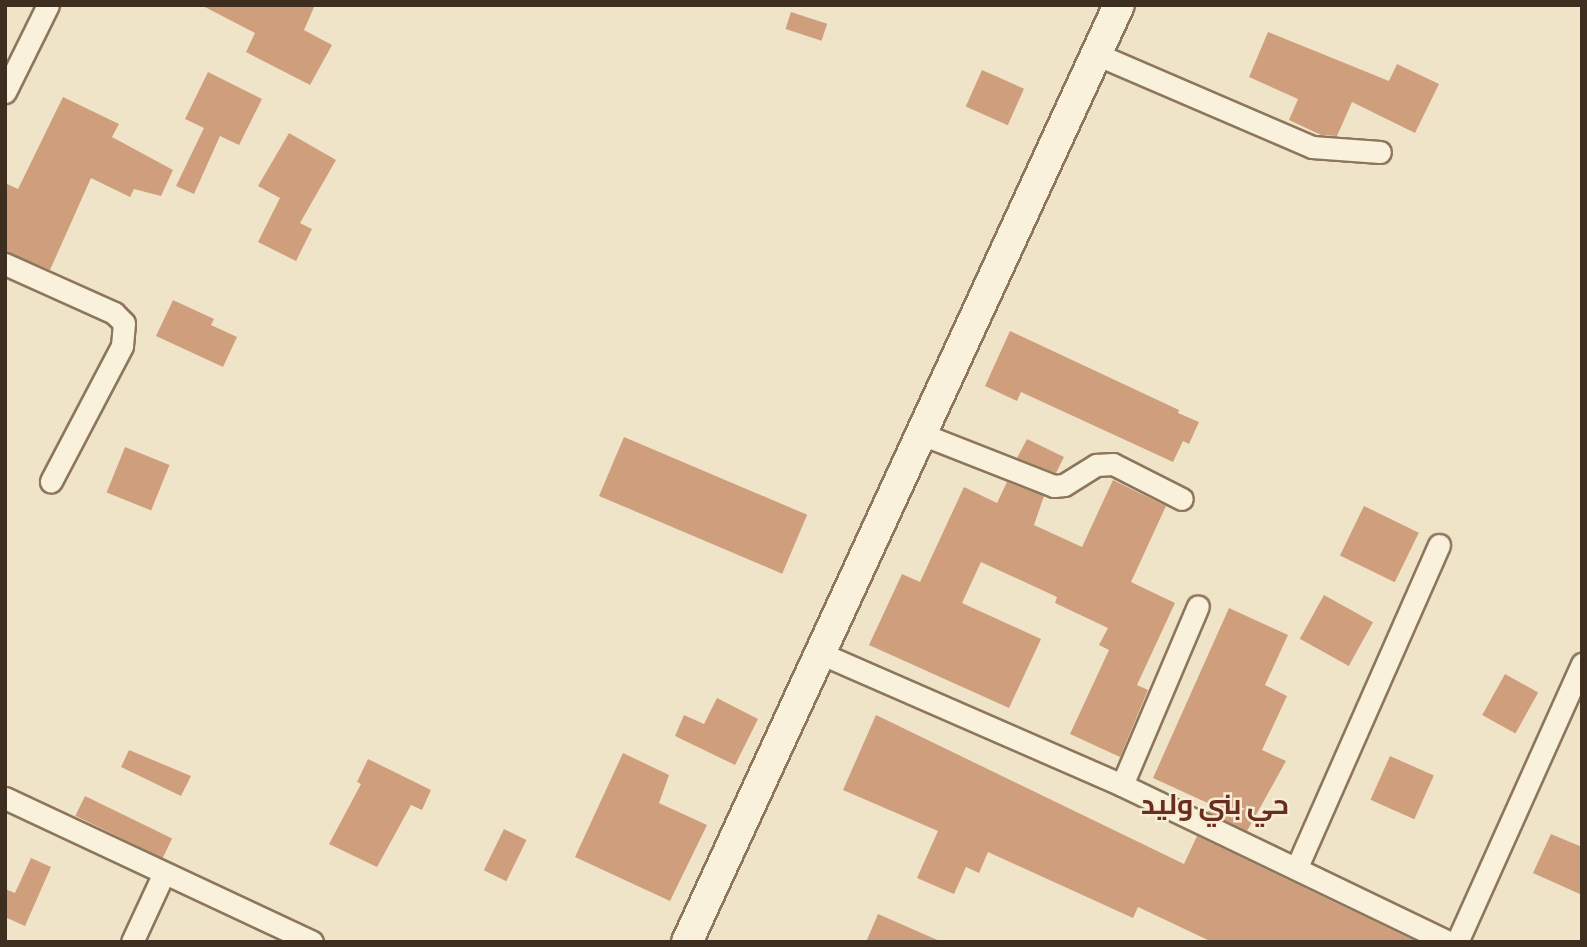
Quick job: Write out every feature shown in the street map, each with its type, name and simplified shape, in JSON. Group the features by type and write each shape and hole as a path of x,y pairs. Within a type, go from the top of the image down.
{"main road":[{"path":"687,942 919,433 1119,5"}],"street":[{"path":"5,92 48,5"},
{"path":"1096,54 1312,148 1380,152"},
{"path":"5,264 114,313 124,323 122,346 51,481"},
{"path":"919,433 1054,486 1064,485 1096,464 1113,464 1182,499"},
{"path":"1297,867 1439,544"},
{"path":"1122,785 1198,606"},
{"path":"820,653 1122,785 1448,942"},
{"path":"1457,942 1582,664"},
{"path":"5,798 163,875 312,942"},
{"path":"132,942 163,875"}],"building":[{"path":"201,5 315,5 304,30 332,45 310,85 246,52 255,33"},
{"path":"791,12 827,24 822,41 785,29"},
{"path":"1268,32 1389,81 1397,64 1439,84 1415,133 1352,102 1337,136 1321,135 1289,120 1298,99 1249,77"},
{"path":"982,70 1024,89 1008,125 966,107"},
{"path":"208,72 262,99 239,145 220,136 194,194 176,186 204,128 185,119"},
{"path":"63,97 119,124 112,137 173,170 161,196 134,189 130,197 91,178 50,270 5,251 5,183 18,189"},
{"path":"289,133 336,160 300,223 312,229 296,261 258,242 280,198 258,186"},
{"path":"173,300 214,319 211,325 237,337 223,367 156,336"},
{"path":"1010,331 1179,410 1178,413 1199,422 1189,444 1183,441 1173,462 1021,392 1017,401 985,386"},
{"path":"624,437 807,515 782,574 599,496"},
{"path":"1027,439 1064,457 1056,473 1017,458"},
{"path":"125,447 170,465 151,510 107,492"},
{"path":"1113,480 1166,506 1131,582 1175,603 1137,685 1148,690 1120,757 1070,734 1109,650 1099,645 1108,628 1055,603 1057,597 981,562 962,603 1041,639 1009,708 869,645 902,574 920,582 964,487 997,503 1007,482 1044,496 1034,525 1082,547"},
{"path":"1364,506 1419,533 1395,582 1340,555"},
{"path":"1324,595 1373,622 1349,666 1300,639"},
{"path":"1229,608 1288,635 1265,685 1287,696 1262,750 1286,761 1247,831 1208,812 1212,805 1153,778"},
{"path":"1505,674 1538,692 1515,734 1482,715"},
{"path":"717,698 758,719 735,765 675,736 684,715 704,724"},
{"path":"876,715 1184,864 1197,836 1417,942 1212,942 1138,907 1133,918 988,852 979,873 966,867 954,894 917,878 938,831 843,790"},
{"path":"129,750 191,776 181,796 121,767"},
{"path":"623,753 669,775 659,803 707,825 670,901 575,857"},
{"path":"1390,756 1434,776 1414,819 1370,800"},
{"path":"368,759 431,790 422,810 411,805 377,867 329,844 361,784 357,782"},
{"path":"85,796 172,839 163,858 75,816"},
{"path":"504,829 526,840 506,881 484,870"},
{"path":"1551,834 1582,847 1582,895 1533,873"},
{"path":"31,858 51,867 25,926 5,917 5,889 15,893"},
{"path":"878,914 942,942 866,942"}],"district":[{"name":"حي بني وليد","path":"1215,805"}]}
